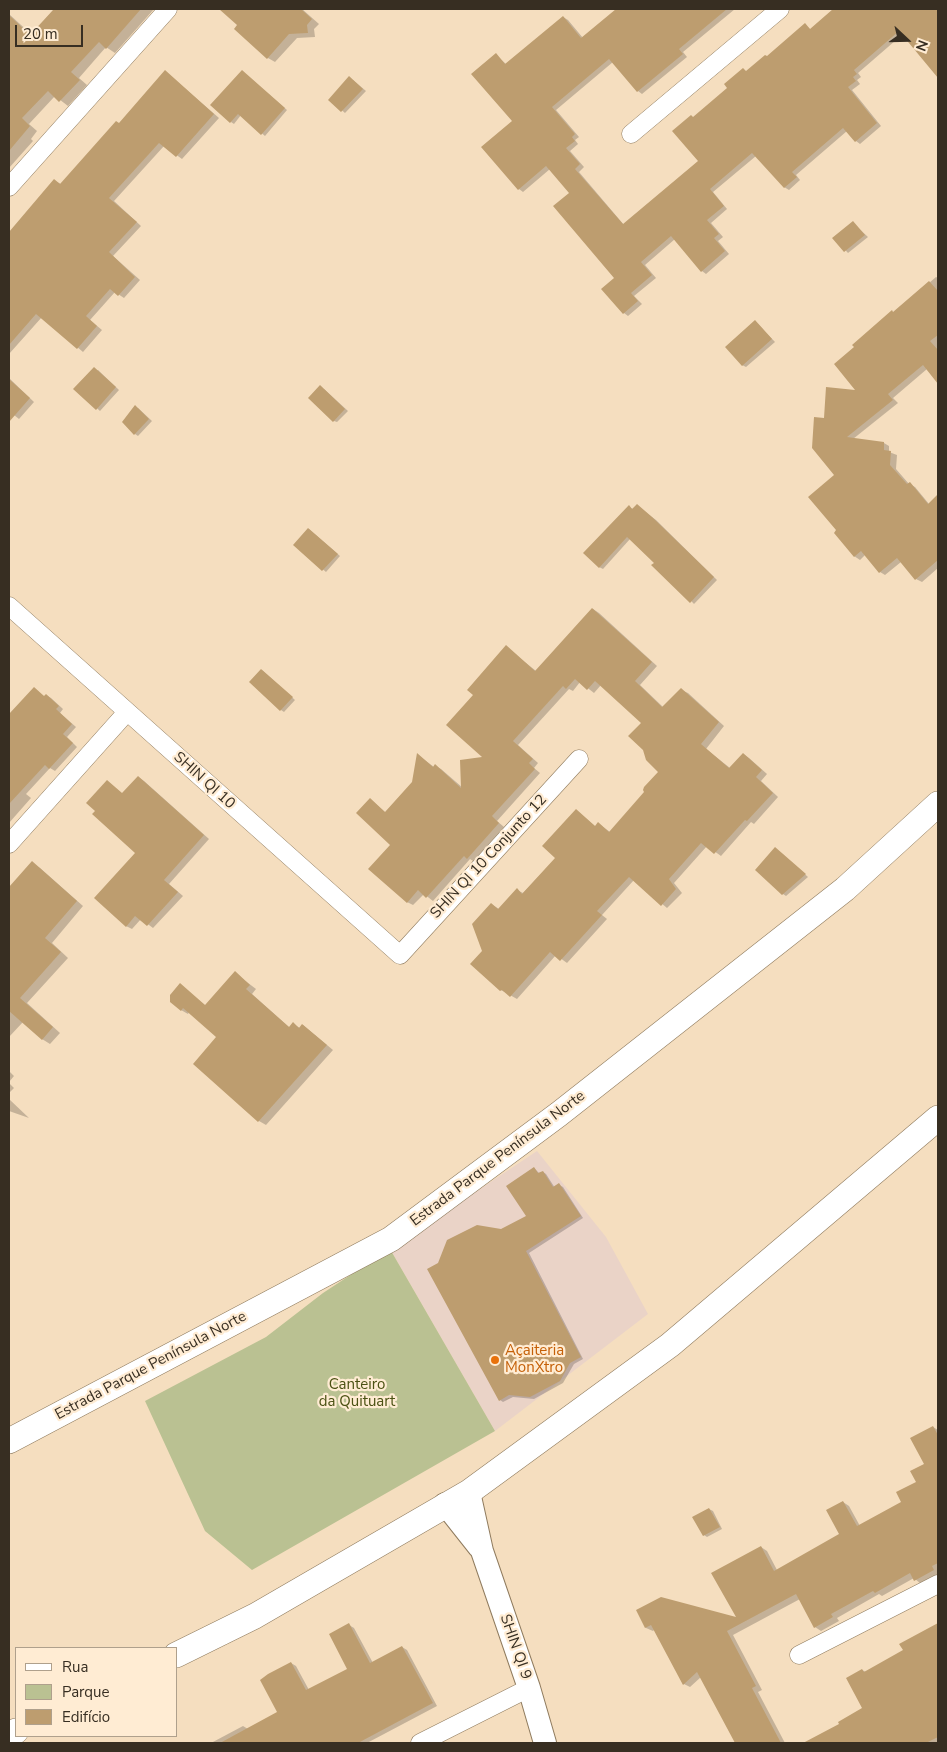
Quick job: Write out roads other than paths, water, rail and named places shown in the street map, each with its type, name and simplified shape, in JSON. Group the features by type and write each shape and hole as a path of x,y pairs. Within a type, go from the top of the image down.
{"main road":[{"name":"Estrada Parque Península Norte","path":"9,1441 392,1239 559,1114 845,889 938,804"},
{"path":"178,1654 255,1616 445,1504 469,1492 670,1345 938,1118"}],"street":[{"path":"9,187 168,9"},
{"path":"631,134 780,9"},
{"name":"SHIN QI 10","path":"9,606 400,955"},
{"path":"9,844 127,712"},
{"name":"SHIN QI 10 Conjunto 12","path":"400,955 579,759"},
{"name":"SHIN QI 9","path":"469,1492 482,1551 529,1688 545,1743"},
{"name":"SHIN QI 9","path":"445,1504 482,1551"},
{"path":"799,1656 938,1584"},
{"path":"420,1743 529,1688"}],"place":[{"name":"Açaiteria MonXtro","path":"495,1360"}],"park label":[{"name":"Canteiro da Quituart","path":"357,1394"}]}
